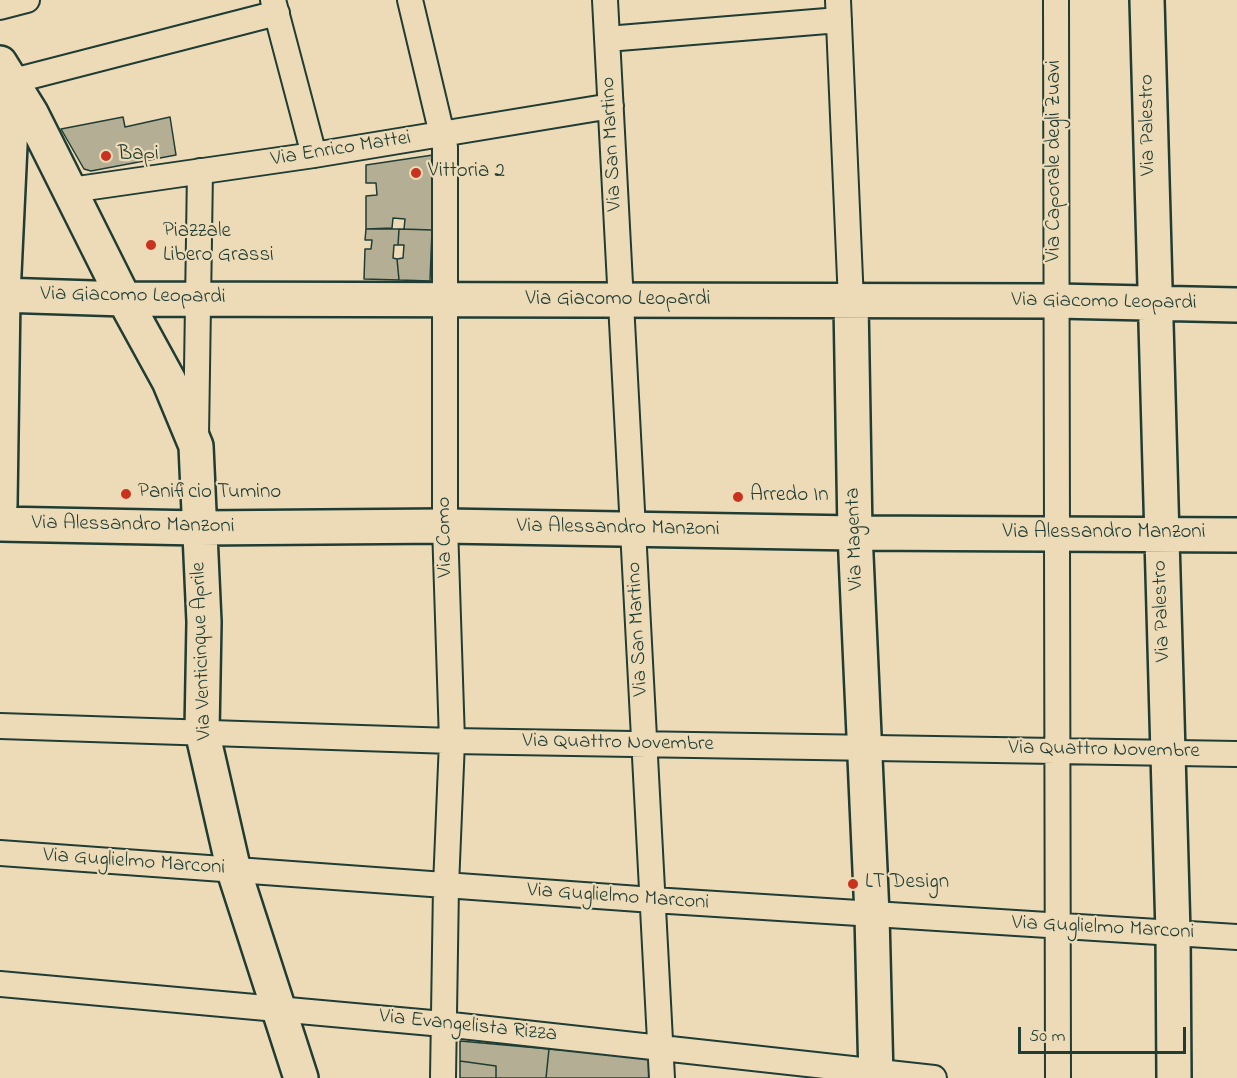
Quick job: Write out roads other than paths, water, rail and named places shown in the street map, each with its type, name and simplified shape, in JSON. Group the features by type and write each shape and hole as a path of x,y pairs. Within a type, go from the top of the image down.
{"street":[{"path":"0,7 27,0"},
{"name":"Via San Martino","path":"605,0 662,1078"},
{"name":"Via Caporale degli Zuavi","path":"1056,0 1058,1078"},
{"name":"Via Palestro","path":"1147,0 1153,303 1173,933 1174,1078"},
{"name":"Via Como","path":"414,3 445,147 445,526 452,741 446,885 443,1078"},
{"path":"0,505 6,72 275,7 314,155"},
{"path":"607,39 839,10"},
{"name":"Via Magenta","path":"839,10 851,302 855,533 872,915 876,1075"},
{"name":"Via Venticinque Aprile","path":"6,72 71,190 124,299 169,381 196,446 204,622 202,731 234,871 301,1078"},
{"name":"Via Enrico Mattei","path":"71,190 314,155 611,106"},
{"path":"196,446 200,171"},
{"name":"Via Giacomo Leopardi","path":"2,295 124,299 445,299 621,302 1056,301 1237,305"},
{"name":"Via Alessandro Manzoni","path":"0,524 199,528 445,526 855,533 1237,535"},
{"name":"Via Quattro Novembre","path":"0,726 452,741 1237,754"},
{"name":"Via Guglielmo Marconi","path":"0,853 872,915 1237,937"},
{"name":"Via Evangelista Rizza","path":"0,984 443,1024 661,1047 876,1075 934,1078"}],"place":[{"name":"Bapi","path":"106,156"},
{"name":"Vittoria 2","path":"416,173"},
{"name":"Piazzale Libero Grassi","path":"151,245"},
{"name":"Panificio Tumino","path":"126,494"},
{"name":"Arredo In","path":"738,497"},
{"name":"LT Design","path":"853,884"}]}
